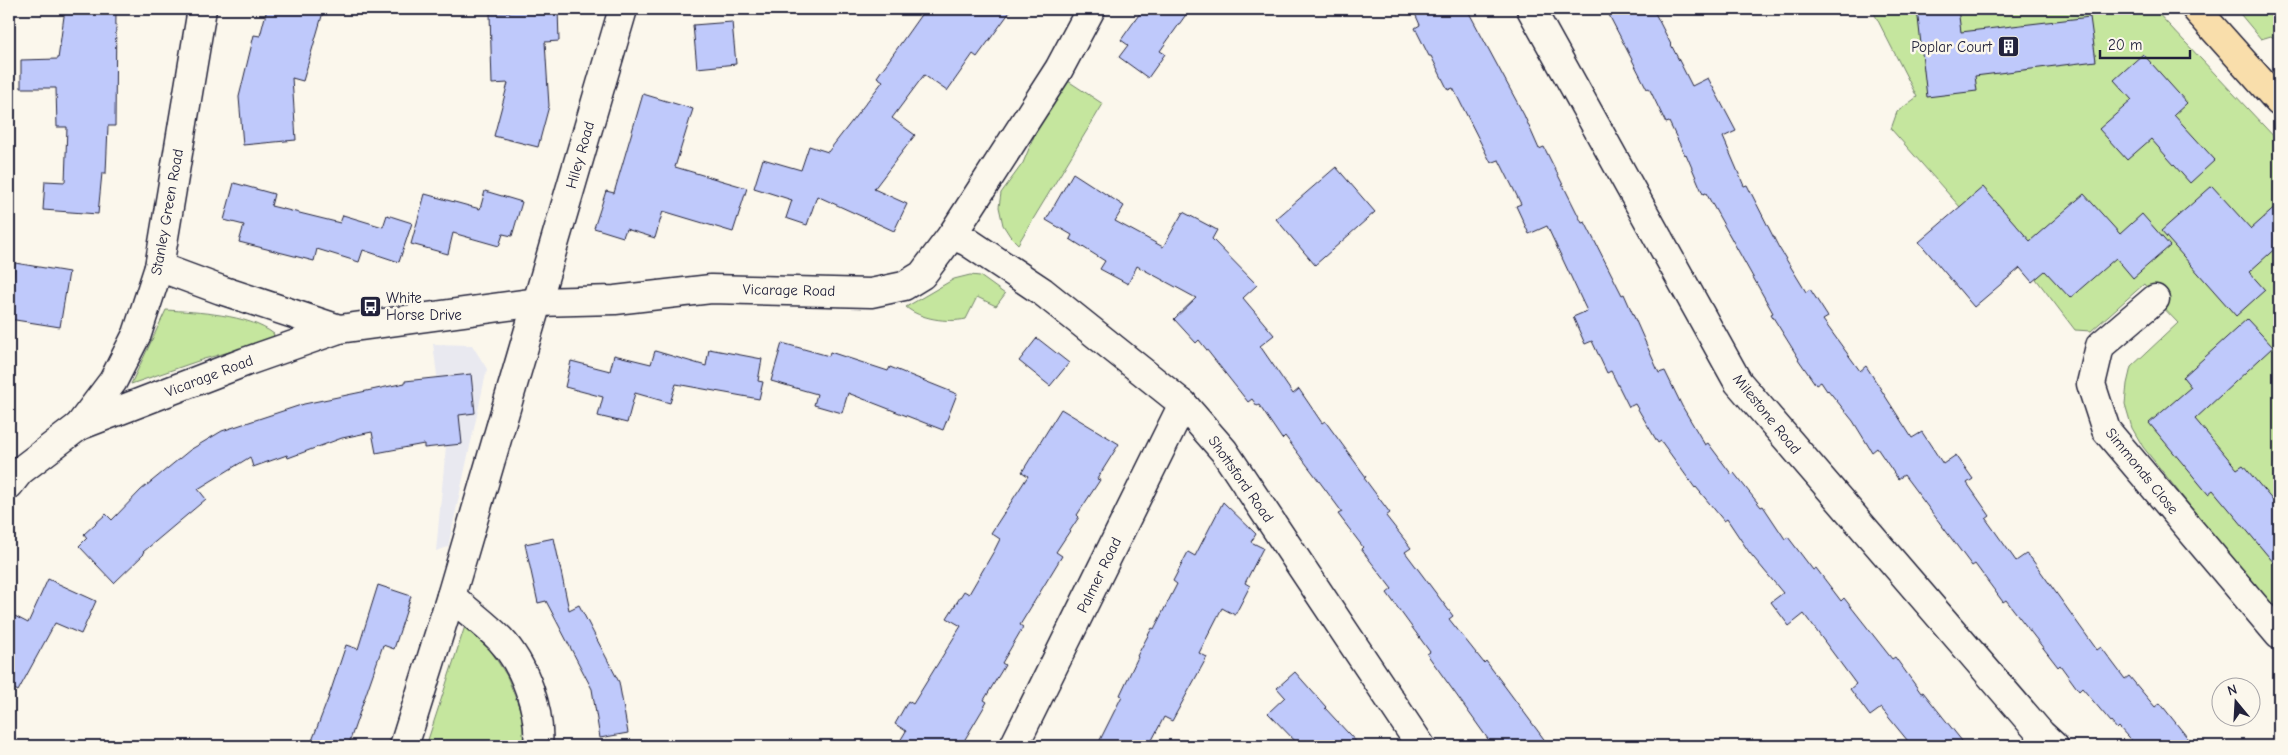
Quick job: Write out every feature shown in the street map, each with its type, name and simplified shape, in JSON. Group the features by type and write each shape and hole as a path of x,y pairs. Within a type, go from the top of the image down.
{"highway":[{"path":"2196,9 2279,102"}],"street":[{"name":"Stanley Green Road","path":"13,474 79,426 113,381 137,334 159,267 202,9"},
{"name":"Hiley Road","path":"537,302 623,9"},
{"name":"Vicarage Road","path":"79,426 339,329 537,302 615,300 711,289 871,293 904,286 922,275 952,235 1059,69 1092,9"},
{"name":"Milestone Road","path":"1531,9 1738,382 2034,727 2054,746"},
{"name":"Shottsford Road","path":"952,235 968,242 1043,292 1183,404 1224,451 1421,746"},
{"name":"Vicarage Road","path":"159,267 221,290 339,329"},
{"name":"Simmonds Close","path":"2154,299 2100,346 2091,384 2106,430 2279,635"},
{"path":"404,746 451,596 537,302"},
{"name":"Palmer Road","path":"1014,746 1183,404"},
{"path":"451,596 501,640 512,654 534,707 538,746"}],"shaded area":[{"path":"433,344 472,345 487,369 448,547 436,551 446,446"}],"green space":[{"path":"1872,9 2154,9 2279,142 2279,618 2143,447 2132,428 2125,404 2131,367 2178,323 2155,299 2144,284 2091,331 2075,330 1981,207 1968,216 1891,129 1897,112 1917,97"},
{"path":"2236,9 2279,9 2279,42 2271,36 2261,39"},
{"path":"1065,79 1103,104 1018,244 1003,225 999,207 1001,193 1023,163 1035,134"},
{"path":"970,275 980,276 1005,294 996,306 977,297 966,319 959,320 934,319 906,307 954,279"},
{"path":"166,310 207,313 237,318 263,327 274,334 272,340 204,359 131,384"},
{"path":"465,626 484,640 507,676 523,717 525,746 426,746"}],"building":[{"path":"65,9 116,9 115,126 108,126 106,173 102,173 98,214 43,210 45,181 65,182 67,127 57,127 56,88 21,88 21,60 58,59"},
{"path":"267,9 324,9 303,81 292,78 296,140 243,145 239,97 254,35 260,36"},
{"path":"558,9 559,41 545,42 549,106 538,147 494,136 508,83 492,84 490,13"},
{"path":"925,9 1012,9 977,57 973,54 947,91 924,75 892,118 915,135 874,189 907,204 894,231 817,196 807,225 786,218 792,200 754,188 763,159 801,170 809,146 828,152 883,81 877,77"},
{"path":"1143,9 1190,9 1160,51 1165,54 1148,78 1119,57 1128,45 1121,40"},
{"path":"1413,9 1467,9 1524,115 1539,149 1544,147 1582,223 1585,222 1622,295 1624,294 1659,373 1665,371 1682,406 1705,445 1708,443 1732,475 1734,473 1761,507 1763,506 1785,539 1788,537 1813,570 1816,568 1841,601 1844,598 1892,659 1895,657 1921,693 1923,692 1966,746 1912,746 1881,708 1870,716 1850,689 1856,684 1804,614 1789,626 1771,602 1783,593 1749,552 1727,519 1724,521 1695,488 1661,441 1658,443 1635,404 1629,407 1611,371 1607,373 1592,341 1585,344 1573,317 1587,311 1547,226 1529,234 1516,206 1521,204 1499,160 1491,163 1453,88 1448,90 1431,56 1429,56 1415,28 1420,25"},
{"path":"1606,9 1653,9 1692,86 1708,78 1736,131 1723,137 1744,186 1747,185 1778,246 1806,292 1810,289 1828,317 1823,320 1860,371 1866,366 1912,438 1922,432 1943,464 1956,455 1973,479 1967,483 1990,516 1986,519 2016,561 2026,554 2031,558 2097,650 2101,647 2125,679 2129,676 2155,707 2160,703 2194,746 2136,746 2119,727 2117,729 2082,688 2079,691 2060,665 2058,667 2006,600 2003,602 1975,564 1972,566 1904,475 1898,479 1877,448 1872,452 1853,421 1828,390 1821,382 1816,385 1771,314 1773,313 1706,193 1703,194 1686,154 1669,122 1666,123 1649,88 1647,89"},
{"name":"Poplar Court","path":"1917,9 1958,9 1961,32 2090,17 2096,61 1975,76 1977,91 1927,97"},
{"path":"732,22 736,64 697,68 693,25"},
{"path":"2143,54 2187,103 2174,115 2215,160 2190,183 2151,139 2127,160 2099,129 2132,100 2114,80"},
{"path":"643,94 693,109 675,167 747,188 733,232 663,211 655,238 626,229 623,237 594,228 606,191 614,193"},
{"path":"1336,167 1375,212 1315,265 1276,219"},
{"path":"1073,173 1124,206 1115,221 1163,247 1183,212 1217,230 1212,239 1257,285 1243,298 1274,335 1260,346 1293,394 1299,389 1322,423 1325,421 1366,477 1364,478 1390,513 1386,516 1411,548 1405,552 1453,616 1449,619 1484,663 1486,661 1549,746 1493,746 1427,654 1430,652 1387,593 1392,589 1361,549 1363,547 1338,514 1342,512 1313,473 1285,436 1282,439 1259,405 1257,406 1252,399 1248,402 1199,340 1196,343 1174,319 1196,298 1137,266 1128,284 1100,269 1105,261 1070,239 1072,235 1046,220"},
{"path":"234,183 274,194 271,206 340,223 343,215 383,227 387,215 412,223 399,262 363,250 359,262 317,249 314,261 239,242 244,225 224,220"},
{"path":"2212,186 2251,229 2279,204 2279,245 2249,272 2265,290 2236,316 2161,231"},
{"path":"1983,187 2030,241 2084,194 2120,234 2142,214 2170,246 2133,278 2116,258 2070,298 2045,271 2032,282 2020,268 1974,307 1919,242"},
{"path":"485,191 522,202 512,236 503,234 499,246 453,233 448,254 411,244 425,194 480,209"},
{"path":"15,263 69,272 60,327 9,319"},
{"path":"2247,319 2273,347 2195,419 2237,469 2243,465 2279,508 2279,569 2213,490 2208,494 2149,423 2191,387 2183,377"},
{"path":"1037,338 1069,363 1050,386 1019,361"},
{"path":"782,343 829,356 830,352 888,371 890,367 957,394 943,430 848,393 842,413 814,405 817,394 771,381"},
{"path":"709,349 762,359 758,381 763,382 759,399 676,384 670,403 635,393 627,423 598,416 603,397 565,387 571,361 610,371 614,355 651,364 655,351 706,366"},
{"path":"471,374 475,413 459,415 462,444 424,448 424,444 376,453 372,432 342,438 288,458 287,455 253,467 250,457 198,489 206,499 143,552 144,554 114,583 79,546 87,538 84,534 106,514 112,520 141,490 190,450 222,431 304,404 405,383 405,381"},
{"path":"1061,409 1119,444 1097,479 1100,480 1077,515 1079,517 1056,552 1062,556 1020,625 1023,627 1002,663 1005,665 984,700 987,702 961,746 897,746 906,731 895,724 908,701 913,704 961,626 947,618 964,591 969,594 994,551 1000,539 991,533 1028,476 1022,472"},
{"path":"1223,502 1256,534 1251,542 1263,548 1245,583 1250,586 1235,615 1222,608 1199,653 1207,657 1172,721 1164,717 1149,746 1097,746 1122,696 1120,695 1137,656 1152,628 1154,629 1177,584 1173,581 1188,552 1195,556"},
{"path":"554,538 569,610 579,605 619,682 628,733 600,738 592,689 546,601 538,603 525,544"},
{"path":"48,579 96,601 81,634 55,623 18,691 9,686 9,666 15,652 9,648 9,613 28,623"},
{"path":"378,585 411,596 394,649 383,645 348,746 310,746 346,645 358,649"},
{"path":"1295,672 1360,746 1300,746 1268,713 1285,697 1277,688"}],"place":[{"name":"Poplar Court","path":"2008,47"},
{"name":"White Horse Drive","path":"370,307"}]}
